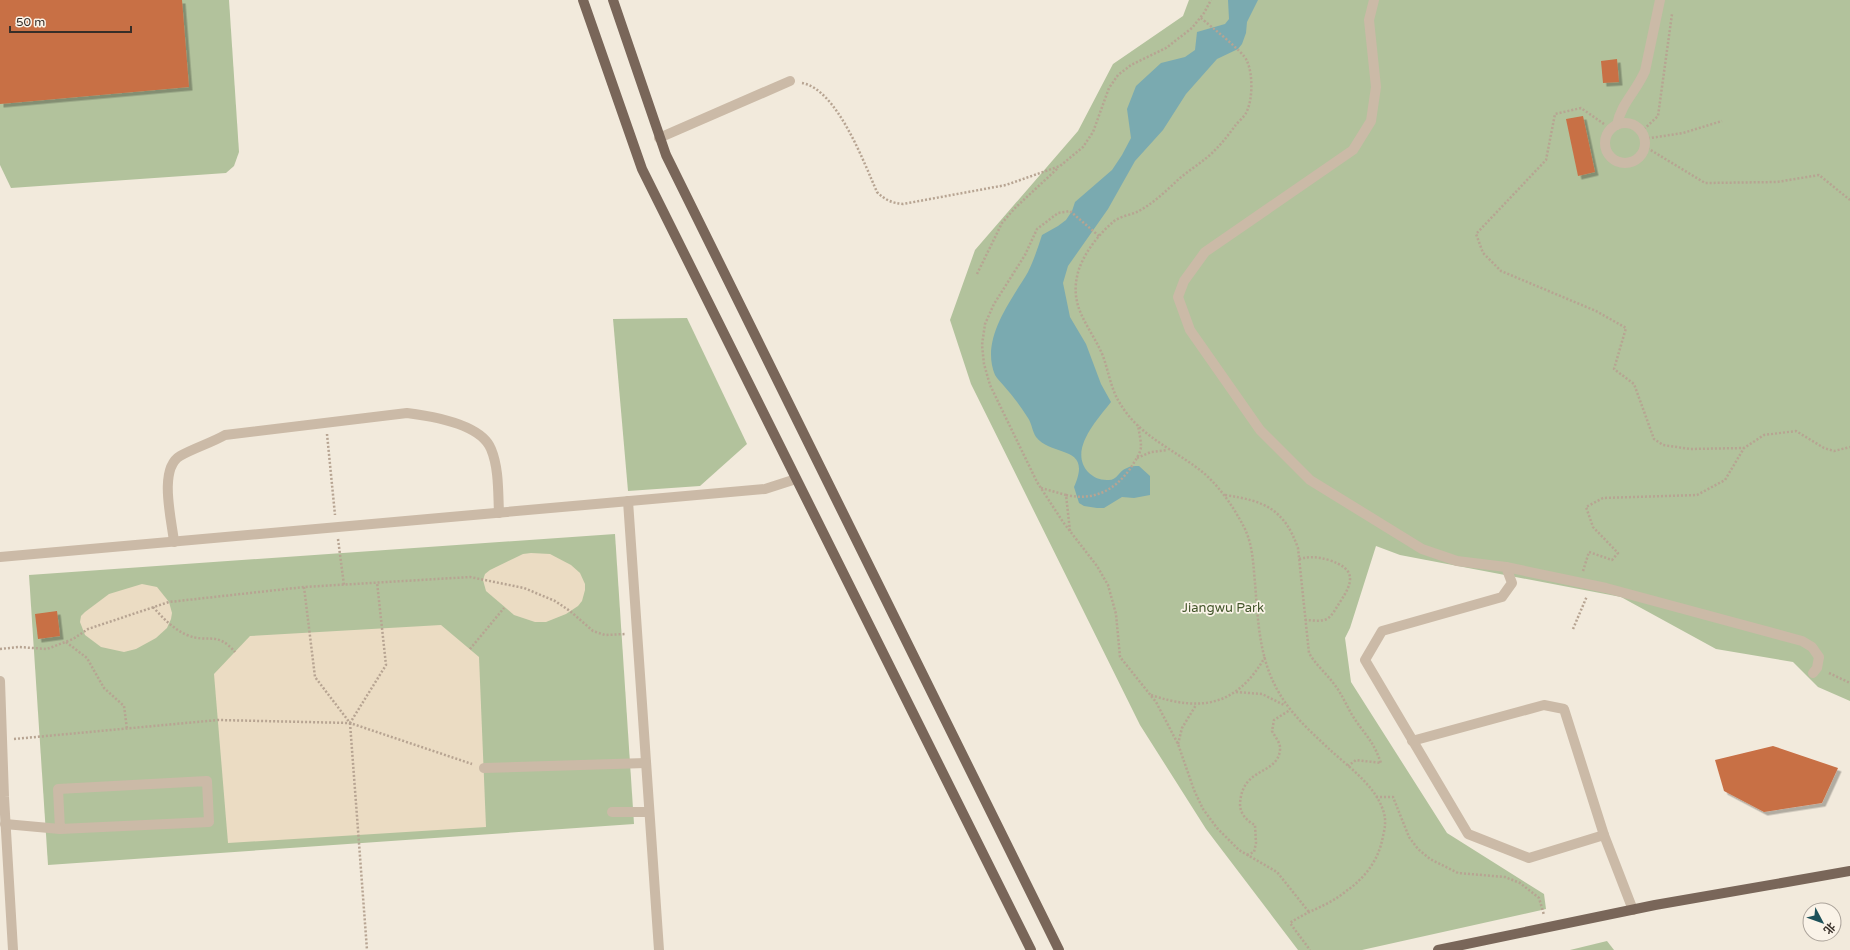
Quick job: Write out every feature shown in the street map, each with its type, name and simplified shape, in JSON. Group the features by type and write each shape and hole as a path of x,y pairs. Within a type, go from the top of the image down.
{"main road":[{"path":"583,0 642,169 1031,950"},
{"path":"613,0 666,155 1059,950"},
{"path":"1438,950 1633,910 1850,871"}],"street":[{"path":"1374,0 1370,20 1376,87 1371,120 1352,150 1205,252 1184,281 1178,297 1190,330 1260,430 1310,480 1422,549 1457,561 1506,567 1593,586 1802,641 1816,651 1819,657 1815,671"},
{"path":"1614,127 1631,124 1643,139 1642,152 1632,162 1625,163 1612,159 1608,154 1605,141 1614,127 1619,111 1637,86 1645,71 1660,0"},
{"path":"659,138 790,81"},
{"path":"174,542 167,483 171,468 179,457 209,444 225,435 407,413 435,416 477,433 485,439 491,449 495,464 499,513"},
{"path":"0,557 765,489 796,479"},
{"path":"628,501 648,812 659,950"},
{"path":"1506,567 1512,583 1502,597 1382,631 1365,660 1468,834 1529,858 1604,835"},
{"path":"0,681 5,824 13,950"},
{"path":"1412,741 1544,705 1564,709 1604,835 1633,910"},
{"path":"484,768 646,764"},
{"path":"5,824 60,829 209,822 207,781 58,789 60,829"},
{"path":"612,812 648,812"}],"path":[{"path":"977,274 1002,223 1015,208 1060,166 1083,147 1093,132 1109,88 1118,75 1131,65 1166,48 1192,28 1201,18 1211,0"},
{"path":"1643,139 1658,116 1673,6"},
{"path":"1201,18 1247,59 1251,80 1250,99 1246,113 1215,150 1179,179 1164,194 1139,211 1115,220 1099,236 1087,253 1079,270 1076,286 1077,302 1083,321 1094,338 1103,357 1115,394 1122,406 1138,425 1168,450 1194,466 1225,495 1244,528 1252,547 1260,637 1275,686 1286,706"},
{"path":"790,81 806,84 834,107 842,118 877,192 884,199 895,203 903,204 1006,186 1060,166"},
{"path":"1614,127 1581,108 1555,114 1546,160 1476,234 1483,253 1501,271 1596,311 1626,328 1614,369 1634,384 1654,439 1663,445 1690,449 1744,448"},
{"path":"1643,139 1683,133 1722,121"},
{"path":"1643,139 1705,183 1777,182 1819,175 1850,200"},
{"path":"1099,236 1070,211 1058,213 1037,229 1026,255 994,304 985,324 982,345 984,364 990,385 1040,488 1070,532 1097,566 1108,585 1116,614 1120,657 1156,702 1178,744 1194,790 1203,809 1217,828 1247,855 1277,872 1309,912"},
{"path":"325,422 336,527 344,584"},
{"path":"1040,488 1066,495 1086,497 1105,492 1116,485 1134,463 1141,448 1138,425"},
{"path":"1580,583 1590,552 1612,560 1618,553 1592,527 1586,507 1603,498 1697,495 1725,480 1744,448 1764,435 1796,431 1824,448 1834,451 1850,447"},
{"path":"1137,458 1151,452 1168,450"},
{"path":"1066,495 1070,532"},
{"path":"1225,495 1262,504 1275,512 1286,522 1293,535 1298,548 1309,653 1335,686 1356,722 1376,748 1381,763 1356,760 1348,766"},
{"path":"1299,559 1311,556 1341,564 1346,567 1349,572 1350,584 1332,615 1321,621 1305,620"},
{"path":"0,648 19,647 47,649 66,642 88,629 169,602 304,587 470,577 524,588 555,601 570,611 593,631 605,635 637,633"},
{"path":"350,723 386,665 376,582"},
{"path":"1573,629 1580,615 1580,608 1593,586"},
{"path":"304,587 315,676 350,723 367,950"},
{"path":"153,607 178,630 188,636 217,638 226,642 235,652"},
{"path":"470,649 504,608"},
{"path":"66,642 87,658 104,688 124,706 127,729"},
{"path":"1150,695 1167,701 1196,705 1209,702 1236,692 1254,674 1265,657"},
{"path":"1815,671 1850,683"},
{"path":"1236,692 1262,694 1280,701 1358,774 1376,797 1383,812 1385,825 1382,845 1375,862 1346,892 1322,907 1309,912 1290,923 1310,950"},
{"path":"1178,744 1182,728 1196,705"},
{"path":"1247,855 1254,852 1256,843 1255,825 1248,822 1240,810 1241,796 1245,784 1253,775 1271,766 1278,756 1280,744 1272,731 1274,720 1290,710"},
{"path":"2,740 218,720 350,723 484,768"},
{"path":"1376,797 1393,797 1408,837 1418,849 1430,859 1458,873 1505,877 1520,883 1539,898 1548,927"}],"green space":[{"path":"0,0 229,0 239,152 234,166 226,173 11,188 0,165"},
{"name":"Jiangwu Park","path":"1189,0 1850,0 1850,701 1818,687 1793,662 1716,649 1621,597 1400,555 1376,546 1350,628 1345,638 1351,682 1447,833 1544,894 1546,909 1362,950 1298,950 1206,829 1140,725 971,384 950,320 975,250 1078,131 1113,64 1183,16"},
{"path":"687,318 747,444 700,486 628,491 613,319"},
{"path":"615,534 634,824 48,865 29,575"},
{"path":"1607,941 1614,950 1570,950"}],"shaded area":[{"path":"523,554 550,554 571,565 580,573 585,584 585,590 582,601 578,606 566,614 546,622 535,622 514,615 486,591 483,580 485,574 490,570"},
{"path":"142,584 157,587 169,602 172,613 167,628 156,638 136,649 124,652 101,647 85,635 80,622 81,616 85,612 109,594"},
{"path":"441,625 479,657 486,827 228,843 214,674 250,636"}],"water":[{"path":"1228,0 1258,0 1247,22 1246,33 1242,44 1238,49 1217,59 1186,94 1163,130 1135,161 1108,209 1068,266 1063,283 1070,317 1086,344 1101,384 1111,402 1087,435 1081,454 1083,463 1090,474 1101,479 1114,479 1124,469 1134,466 1139,466 1150,476 1150,495 1134,498 1122,497 1104,508 1084,506 1079,503 1074,487 1079,473 1078,464 1075,458 1052,448 1036,437 1029,420 1014,398 995,375 991,361 991,348 994,334 1006,308 1028,272 1042,235 1066,220 1072,211 1075,202 1112,170 1122,155 1131,138 1127,109 1136,86 1161,63 1185,57 1195,50 1197,32 1225,24 1229,19"}],"building":[{"path":"0,0 182,0 189,87 0,104"},
{"path":"1617,59 1619,82 1603,83 1601,61"},
{"path":"1583,116 1595,172 1578,176 1566,119"},
{"path":"57,611 60,636 38,639 35,614"},
{"path":"1773,746 1838,768 1822,803 1764,812 1724,791 1715,760"}]}
